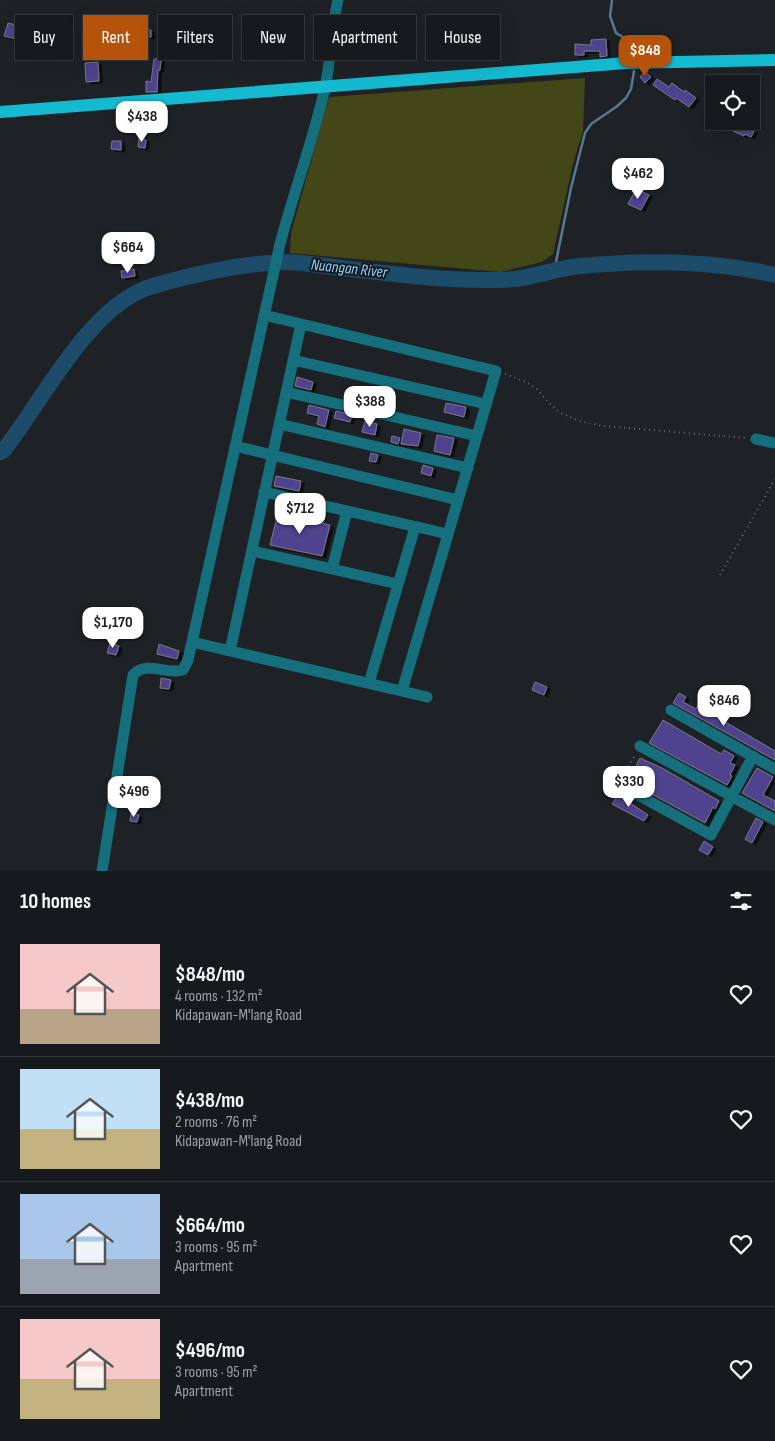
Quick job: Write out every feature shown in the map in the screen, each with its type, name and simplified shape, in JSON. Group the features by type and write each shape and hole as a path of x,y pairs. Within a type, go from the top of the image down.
{"main road":[{"path":"0,112 626,63 775,60"}],"street":[{"path":"102,871 133,675 138,670 144,668 177,672 183,670 188,660 280,244 290,204 317,120 326,85 338,0"},
{"path":"264,315 496,371 402,691"},
{"path":"230,651 301,324"},
{"path":"293,360 486,404"},
{"path":"286,392 477,436"},
{"path":"279,424 468,468"},
{"path":"756,439 775,443"},
{"path":"234,446 458,500"},
{"path":"264,492 448,534"},
{"path":"332,569 347,511"},
{"path":"369,683 415,527"},
{"path":"252,550 398,584"},
{"path":"192,642 427,697"},
{"path":"671,710 775,769"},
{"path":"640,746 775,820"},
{"path":"618,784 711,835 753,756"}],"path":[{"path":"496,371 526,382 538,390 559,412 579,421 603,426 731,435 756,439"},
{"path":"720,575 775,479"},
{"path":"618,784 640,746"}],"green space":[{"path":"585,78 583,131 573,164 553,254 542,262 500,272 290,253 291,233 329,97"}],"building":[{"path":"8,23 15,25 15,39 4,36"},
{"path":"148,30 151,30 151,37 148,37"},
{"path":"606,39 607,56 600,57 600,51 584,51 584,55 575,55 575,44 591,45 591,40"},
{"path":"154,59 161,60 160,70 158,70 157,92 146,92 146,81 151,82"},
{"path":"98,62 99,81 86,82 85,63"},
{"path":"645,71 651,77 645,83 640,77"},
{"path":"657,79 669,87 672,83 696,98 689,107 653,85"},
{"path":"734,130 754,130 751,137"},
{"path":"139,138 146,140 145,148 138,147"},
{"path":"112,141 121,141 121,150 111,149"},
{"path":"636,189 649,195 641,210 628,204"},
{"path":"134,269 135,276 122,278 121,271"},
{"path":"297,377 313,382 311,390 295,386"},
{"path":"446,403 466,407 464,417 444,412"},
{"path":"309,405 329,410 325,427 317,424 319,416 307,413"},
{"path":"336,411 352,415 350,422 334,418"},
{"path":"365,421 377,424 375,435 362,432"},
{"path":"404,429 421,433 418,446 401,444"},
{"path":"437,435 454,438 450,455 434,451"},
{"path":"392,436 400,438 398,444 391,442"},
{"path":"371,453 378,455 376,462 369,461"},
{"path":"423,465 433,468 431,476 421,473"},
{"path":"276,476 301,481 299,491 274,486"},
{"path":"278,513 330,525 322,556 270,545"},
{"path":"110,643 119,646 116,655 107,653"},
{"path":"159,644 179,651 177,659 157,654"},
{"path":"161,678 171,680 169,689 160,688"},
{"path":"535,682 547,687 544,695 532,690"},
{"path":"679,693 686,697 683,702 696,709 698,705 775,751 775,760 673,703"},
{"path":"663,720 721,754 724,750 734,756 730,763 735,765 727,785 649,743"},
{"path":"640,758 662,768 719,801 715,809 713,807 705,823 626,780"},
{"path":"757,768 773,777 763,795 775,801 775,811 742,793"},
{"path":"618,795 648,815 644,821 612,804"},
{"path":"131,814 139,815 137,822 130,821"},
{"path":"756,818 763,822 752,843 745,839"},
{"path":"704,841 713,847 708,855 699,850"}],"waterway":[{"path":"612,0 610,16 616,33 631,42 634,53"},
{"path":"551,270 556,262 571,188 585,133 591,124 626,98 631,89 634,71"},
{"name":"Nuangan River","path":"0,452 4,450 19,430 66,361 102,319 121,302 148,287 196,275 240,266 285,262 463,280 516,279 579,266 652,262 727,266 775,275"}]}
